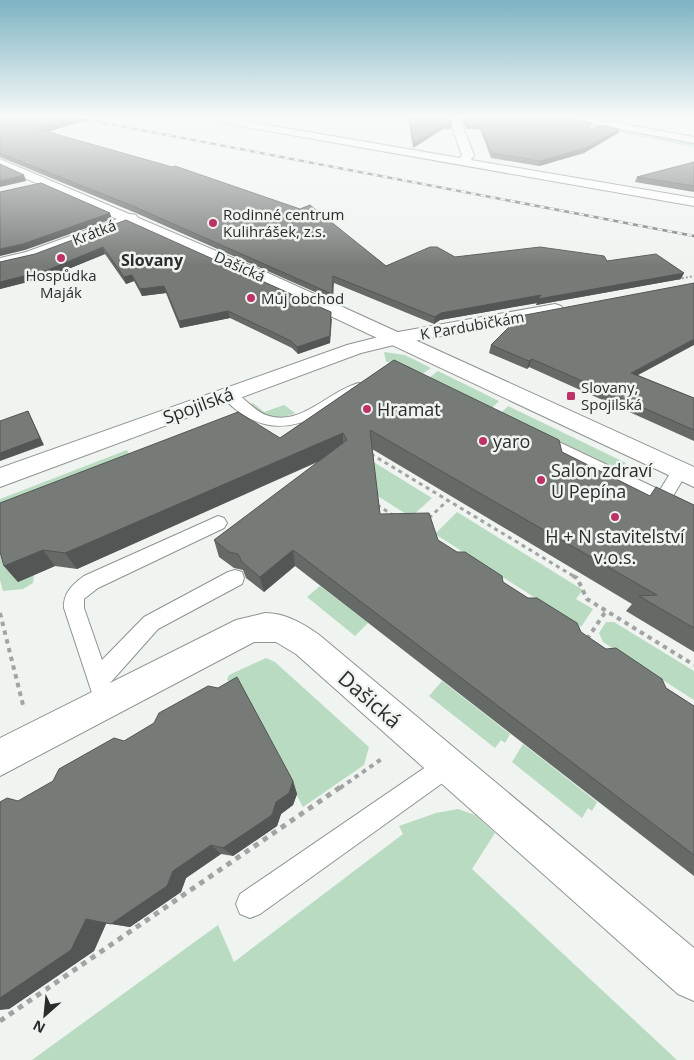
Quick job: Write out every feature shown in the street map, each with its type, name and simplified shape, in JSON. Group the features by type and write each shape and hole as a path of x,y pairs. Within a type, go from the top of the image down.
{"street":[{"name":"Dašická","path":"11,167 130,218 398,338 687,475"},
{"path":"495,167 694,202"},
{"path":"25,187 45,182"},
{"name":"Krátká","path":"0,263 31,256 130,218"},
{"name":"K Pardubičkám","path":"398,338 576,306"},
{"name":"Spojilská","path":"0,478 354,349 398,338"},
{"name":"Dašická","path":"0,758 32,741 102,691 247,630 264,625 277,626 307,644 694,978"}],"lane":[{"path":"228,394 260,420 271,424 285,423 303,418 369,381"},
{"path":"528,432 694,514"},
{"path":"663,498 687,475"},
{"path":"102,691 72,601 75,594 91,582 218,523"},
{"path":"102,691 151,623 235,578"},
{"path":"250,904 447,766"}],"path":[{"path":"365,450 577,578 588,599 694,665"},
{"path":"422,524 448,500"},
{"path":"375,504 399,519"},
{"path":"587,640 606,611"},
{"path":"0,613 32,741"},
{"path":"579,634 595,645"},
{"path":"0,1021 388,756 380,749"}],"green space":[{"path":"384,352 405,355 431,368 422,374 395,362 386,362"},
{"path":"438,371 499,401 492,408 430,377"},
{"path":"253,403 264,412 284,405 295,413 282,417 270,416 248,405"},
{"path":"508,406 626,463 620,470 501,413"},
{"path":"290,441 354,450 432,498 411,517"},
{"path":"127,450 138,470 34,575 33,583 23,589 3,591 0,580 0,499"},
{"path":"457,512 583,590 576,599 593,609 581,627 435,534"},
{"path":"320,586 368,623 355,636 307,597"},
{"path":"606,622 614,622 694,671 694,700 603,642 599,633"},
{"path":"266,658 275,662 369,747 364,765 303,807 240,690 235,693 227,679 229,675"},
{"path":"442,681 510,734 505,743 501,740 495,748 429,696"},
{"path":"523,744 597,802 592,811 588,808 582,818 512,762"},
{"path":"458,809 475,815 495,833 472,869 677,1060 32,1060 218,925 234,962 403,834 399,826 436,813"}],"building":[{"path":"0,167 8,167 24,175 0,181"},
{"path":"36,167 179,167 300,209 310,205 386,266 430,247 437,247 455,257 540,247 604,256 607,261 656,254 684,273 538,299 541,295 441,313 435,317 333,276 332,294 135,207"},
{"path":"673,167 694,167 694,186 637,177"},
{"path":"41,183 110,213 23,244 0,249 0,192"},
{"path":"126,220 331,312 330,336 297,347 291,341 228,311 179,321 164,286 140,289 132,275 124,277 103,247 48,270 0,282 0,262 35,254"},
{"path":"694,283 694,339 631,373 694,398 694,430 532,359 529,361 491,345 520,316"},
{"path":"394,360 559,440 562,452 650,496 656,487 694,505 694,628 639,596 657,595 370,430 380,514 429,513 438,540 457,552 465,552 502,576 503,582 528,598 537,598 577,623 581,632 606,649 616,648 662,679 666,688 694,706 694,855 293,550 260,577 242,562 238,554 229,552 214,540 347,440 343,433 65,553 43,550 4,566 0,552 0,503 238,412 280,438"},
{"path":"28,411 40,438 0,453 0,421"},
{"path":"237,677 293,781 289,793 276,802 272,815 223,848 211,845 173,871 167,886 111,924 86,919 71,950 0,998 0,802 7,798 18,801 53,781 59,769 114,738 124,741 154,723 159,713 208,686 218,688"}],"railway":[{"path":"336,167 694,236"}],"place":[{"name":"Rodinné centrum Kulihrášek, z.s.","path":"213,223"},
{"name":"Hospůdka Maják","path":"61,258"},
{"name":"Můj obchod","path":"251,298"},
{"name":"Slovany, Spojilská","path":"571,396"},
{"name":"Hramat","path":"367,409"},
{"name":"yaro","path":"483,441"},
{"name":"Salon zdraví U Pepína","path":"541,480"},
{"name":"H + N stavitelství v.o.s.","path":"615,517"}],"district":[{"name":"Slovany","path":"152,260"}]}
